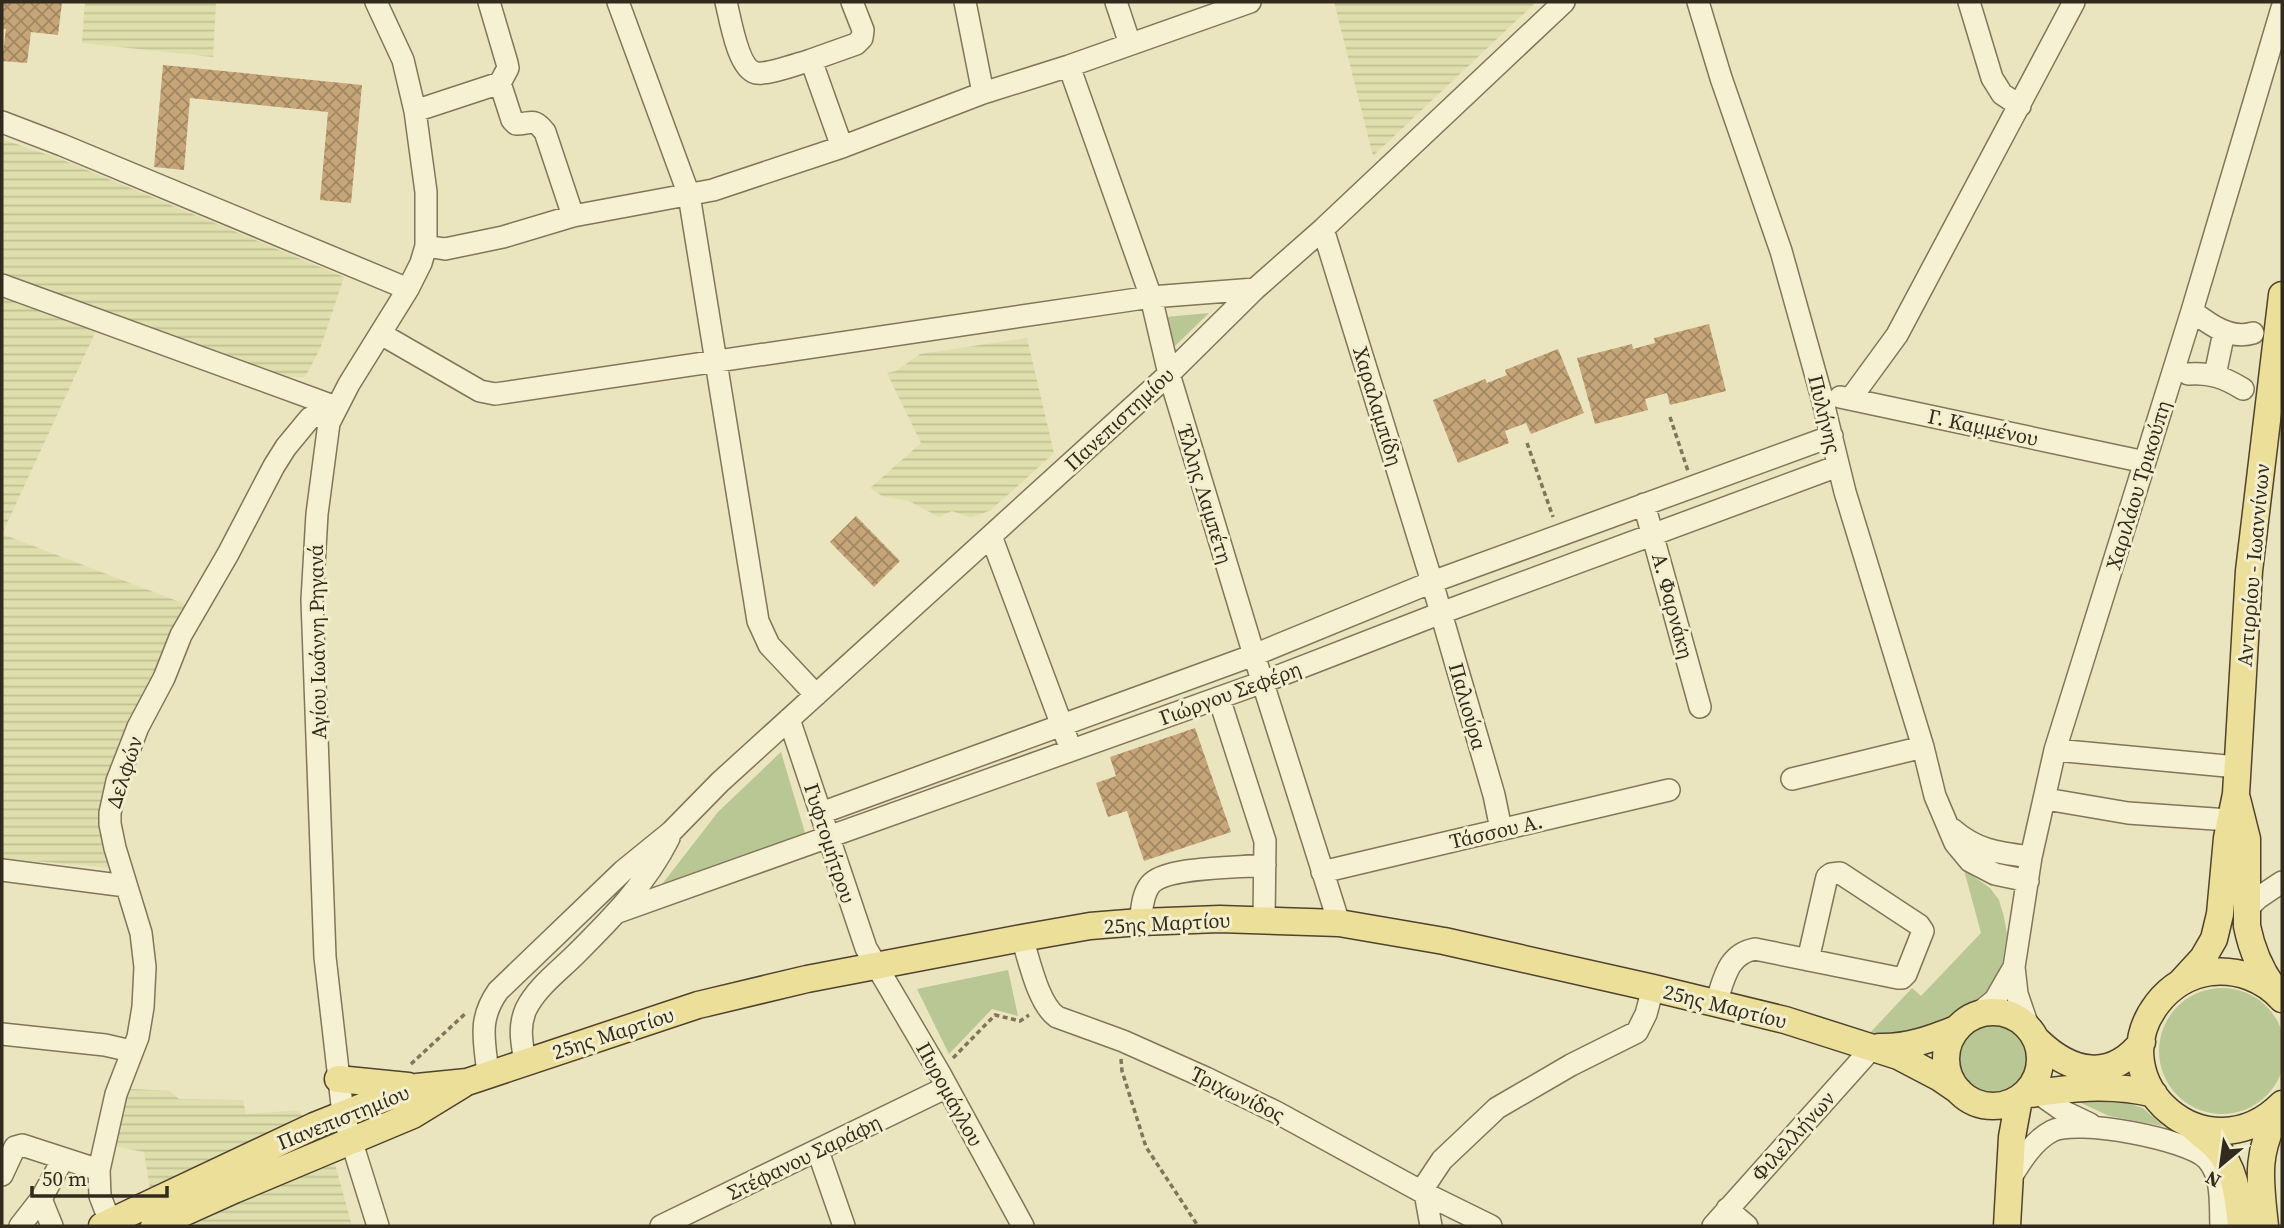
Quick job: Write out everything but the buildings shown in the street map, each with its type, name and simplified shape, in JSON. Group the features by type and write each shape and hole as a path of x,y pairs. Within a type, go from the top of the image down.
{"main road":[{"name":"Αντιρρίου - Ιωαννίνων","path":"2142,1042 2154,1007 2203,958 2216,931 2220,914 2236,821 2249,571 2282,295"},
{"name":"Αντιρρίου - Ιωαννίνων","path":"2236,821 2248,839 2247,926 2252,948 2259,965 2280,997"},
{"name":"25ης Μαρτίου","path":"478,1078 698,1005 874,965 1090,926 1220,919 1339,923 1444,942 1653,988 1785,1020 1873,1047 1921,1066 1968,1097"},
{"path":"2181,982 2205,973 2231,972 2257,979 2280,997"},
{"path":"2011,1169 2000,1126 1951,1080 1946,1067 1949,1040 1963,1022 1979,1013 2005,1013 2018,1018 2057,1058 2088,1069 2104,1069 2117,1065 2131,1056 2142,1042"},
{"name":"25ης Μαρτίου","path":"1873,1047 1895,1048 1956,1029"},
{"path":"2007,1226 2011,1169 2027,1095 2040,1065 2033,1034"},
{"path":"2142,1042 2143,1069 2154,1094 2170,1113 2192,1126 2218,1149 2232,1173 2241,1226"},
{"name":"Πανεπιστημίου","path":"108,1225 343,1114 417,1087 478,1078"},
{"name":"Πανεπιστημίου","path":"154,1226 413,1115 478,1078"},
{"path":"338,1079 417,1087"},
{"path":"1968,1097 1998,1106 2027,1095 2072,1089 2123,1088 2154,1094"},
{"path":"2192,1126 2216,1132 2240,1130 2263,1120 2282,1104"},
{"path":"2265,1226 2261,1156 2272,1122 2282,1104"}],"street":[{"name":"Αγίου Ιωάννη Ρηγανά","path":"376,2 403,60 415,111 426,192 426,246 408,289 333,411 317,514 312,600 325,957 343,1114 378,1226"},
{"path":"415,111 500,83 508,68 489,2"},
{"path":"618,2 689,195 758,621 769,645 816,695"},
{"path":"726,2 742,61 750,70 763,73 856,44 862,38 863,30 852,2"},
{"path":"965,2 983,93"},
{"path":"1116,2 1130,44"},
{"path":"426,246 444,249 503,237 573,216 713,190 842,147 983,93 1069,66 1250,2"},
{"name":"Πανεπιστημίου","path":"486,1011 498,992 623,871 671,832 720,782 1168,374 1255,289 1323,229 1564,2"},
{"name":"Πυλήνης","path":"1698,2 1721,78 1781,251 1851,515 1923,747 1935,796 1955,843 1970,861 1995,874 2028,881"},
{"path":"1969,2 1992,78 2002,94 2020,106"},
{"path":"1851,398 1897,335 2074,2"},
{"name":"Χαριλάου Τρικούπη","path":"2033,1034 2017,994 2014,967 2031,858 2055,750 2146,462 2282,8"},
{"path":"811,60 842,147"},
{"name":"Έλλης Λαμπέτη","path":"1069,66 1151,297 1168,374 1339,923"},
{"path":"500,83 514,122 536,122 545,132 573,216"},
{"path":"2,122 408,289"},
{"name":"Χαραλαμπίδη","path":"1323,229 1432,582"},
{"path":"2,285 333,411"},
{"path":"381,334 480,391 495,394 1151,297 1255,289"},
{"path":"2192,310 2224,332 2241,335 2253,333"},
{"path":"2216,375 2224,332"},
{"path":"2188,374 2216,375 2243,390"},
{"name":"Γ. Καμμένου","path":"1821,394 1851,398 2146,462"},
{"name":"Δελφών","path":"108,1225 100,1196 99,1170 116,1094 138,1037 145,967 141,933 112,834 110,813 117,781 138,727 164,678 187,623 212,584 274,466 310,418 333,411"},
{"name":"Γιώργου Σεφέρη","path":"821,813 1254,655 1432,582 1832,436"},
{"name":"Γιώργου Σεφέρη","path":"618,912 1263,682 1441,612 1838,466"},
{"name":"Α. Φαρνάκη","path":"1644,504 1700,707"},
{"path":"991,536 1071,751"},
{"name":"Παλιούρα","path":"1432,582 1494,795 1501,830"},
{"path":"1219,698 1265,841 1264,920"},
{"name":"Γυφτομήτρου","path":"789,719 857,926 874,965"},
{"path":"1792,779 1923,747"},
{"path":"2055,750 2237,767"},
{"name":"Τάσσου Α.","path":"1322,872 1669,790"},
{"path":"2046,799 2128,813 2236,821"},
{"name":"Πυλήνης","path":"1950,827 1985,850 2031,858"},
{"name":"Πανεπιστημίου","path":"525,1062 520,1034 522,1022 533,998 618,912 648,875 671,832"},
{"path":"1140,922 1145,893 1157,879 1172,873 1265,865"},
{"path":"2,870 126,886"},
{"path":"1716,1003 1728,970 1739,954 1755,949 1808,960 1902,978 1922,937 1923,927 1840,873 1835,873 1827,877 1808,960"},
{"path":"2247,909 2282,882"},
{"path":"1022,938 1044,1002"},
{"name":"Πυρομάγλου","path":"874,965 943,1079 1023,1226"},
{"name":"Χαριλάου Τρικούπη","path":"1979,1013 1995,1000 2014,967"},
{"path":"1431,1226 1424,1193 1426,1181 1442,1160 1497,1108 1571,1065 1637,1032 1646,1014 1653,988"},
{"name":"Τριχωνίδος","path":"1044,1002 1047,1009 1057,1017 1123,1041 1206,1078 1491,1226"},
{"path":"478,1078 486,1011"},
{"path":"2,1034 106,1045 131,1051"},
{"name":"Φιλελλήνων","path":"1713,1226 1873,1047"},
{"name":"Στέφανου Σαράφη","path":"661,1226 684,1221 818,1150 943,1079"},
{"path":"2027,1095 2100,1128"},
{"path":"2011,1169 2053,1131 2065,1127 2100,1128 2179,1143 2208,1159 2216,1173 2220,1190 2221,1226"},
{"path":"2,1175 18,1145 99,1170"},
{"path":"818,1150 844,1226"},
{"path":"20,1226 41,1199 63,1160"},
{"path":"41,1199 52,1226"},
{"path":"1727,1209 1747,1226"}],"path":[{"path":"1670,418 1693,486"},
{"path":"1527,443 1560,535"},
{"path":"943,1079 995,1015 1020,1021 1044,1002"},
{"path":"390,1084 468,1010 486,1011"},
{"path":"1123,1041 1122,1071 1142,1138 1198,1226"}],"green space":[{"path":"85,2 216,2 213,57 82,43"},
{"path":"1334,2 1536,2 1373,156"},
{"path":"2,139 63,160 344,277 320,349 305,377 286,377 277,386 101,320 2,534"},
{"path":"1209,313 1175,346 1166,317"},
{"path":"1027,338 1054,453 991,510 971,518 952,511 939,517 909,501 882,496 870,488 921,443 887,373 896,371 920,354"},
{"path":"2,534 185,604 159,668 112,763 103,801 111,868 2,858"},
{"path":"781,752 806,836 656,892 718,812"},
{"path":"1964,870 1990,888 1999,900 2004,917 2007,934 2002,964 1994,982 1984,996 1935,1028 1893,1038 1869,1034 1912,988 1921,996 1981,933"},
{"path":"1008,970 1018,1016 992,1009 949,1054 917,989"},
{"path":"2222,988 2246,993 2267,1006 2280,1027 2285,1051 2280,1075 2267,1096 2246,1109 2222,1114 2198,1109 2177,1096 2164,1075 2159,1051 2164,1027 2177,1006 2198,993"},
{"path":"1993,1022 2013,1028 2023,1038 2029,1058 2023,1078 2013,1088 1993,1094 1973,1088 1963,1078 1957,1058 1963,1038 1973,1028"},
{"path":"129,1089 170,1091 179,1099 243,1100 246,1114 300,1110 302,1116 150,1189 144,1152 113,1146"},
{"path":"2120,1101 2143,1108 2163,1126 2109,1116 2079,1102"},
{"path":"335,1164 352,1226 191,1226 248,1199"}]}
